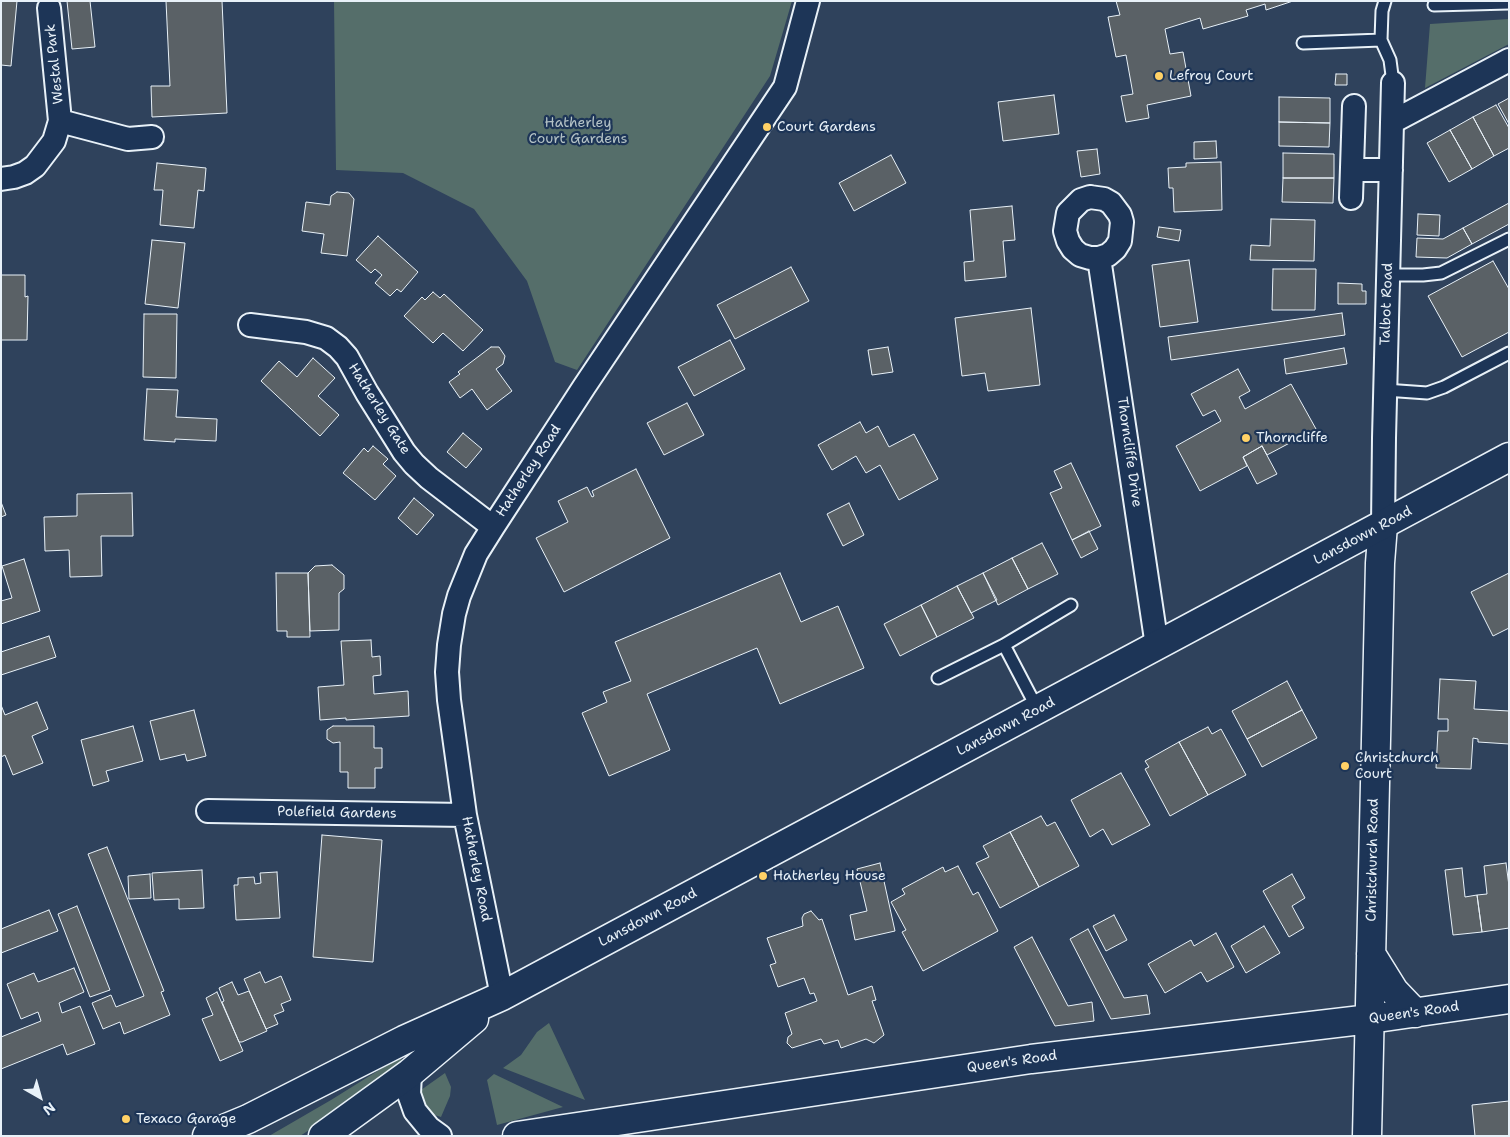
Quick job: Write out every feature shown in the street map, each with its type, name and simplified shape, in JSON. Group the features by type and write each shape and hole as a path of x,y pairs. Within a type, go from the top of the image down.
{"main road":[{"name":"Lansdown Road","path":"207,1136 248,1119 404,1040 502,996 1509,457"},
{"name":"Christchurch Road","path":"1367,1136 1380,563 1383,525"},
{"path":"1371,954 1394,991 1414,1013"},
{"name":"Lansdown Road","path":"324,1136 410,1072 502,996"},
{"name":"Queen's Road","path":"517,1136 1031,1059 1370,1019 1509,999"}],"street":[{"name":"Hatherley Road","path":"502,996 465,815 449,700 447,672 449,645 454,614 463,583 476,554 493,526 584,386 785,87 808,1"},
{"name":"Westal Park","path":"1,179 14,178 26,173 35,166 54,141 60,121 49,8"},
{"path":"1392,122 1509,60"},
{"name":"Talbot Road","path":"1383,525 1393,84"},
{"path":"1351,198 1354,106"},
{"name":"Westal Park","path":"60,121 128,139 152,137"},
{"path":"1352,170 1391,170"},
{"name":"Thorncliffe Drive","path":"1100,258 1157,646"},
{"name":"Hatherley Gate","path":"250,325 306,332 326,338 338,347 347,357 377,409 404,452 414,464 429,478 493,526"},
{"name":"Polefield Gardens","path":"208,811 465,815"},
{"path":"410,1072 409,1094 415,1111 429,1128 440,1136"}],"lane":[{"path":"1385,1 1382,11 1382,40 1390,60 1393,84"},
{"path":"1434,5 1509,3"},
{"path":"1303,43 1382,40"},
{"path":"1388,275 1441,273 1509,239"},
{"path":"1385,390 1427,393 1444,387 1509,353"},
{"path":"938,678 1004,645 1071,605"},
{"path":"1004,645 1038,710"}],"green space":[{"name":"Hatherley Court Gardens","path":"334,1 792,1 770,76 577,370 555,362 527,281 474,209 403,173 336,170"},
{"path":"1509,19 1509,44 1425,88 1430,24"},
{"path":"549,1023 585,1100 503,1068 521,1055 537,1032"},
{"path":"400,1057 406,1067 300,1136 269,1136 331,1100"},
{"path":"445,1073 451,1087 450,1096 441,1117 428,1113 421,1105 421,1090"},
{"path":"494,1074 563,1107 497,1125 487,1080"}],"building":[{"path":"1,1 17,1 11,66 1,65"},
{"path":"67,1 90,1 95,47 72,49"},
{"path":"166,1 222,1 227,113 152,117 151,86 170,86"},
{"name":"Lefroy Court","path":"1116,1 1293,1 1266,10 1265,4 1246,10 1248,16 1203,29 1200,18 1165,29 1170,54 1183,52 1191,96 1147,105 1149,118 1126,122 1121,96 1133,94 1126,55 1116,57 1108,17 1120,15"},
{"path":"1336,74 1347,74 1347,85 1335,85"},
{"path":"1054,95 1059,134 1003,141 998,102"},
{"path":"1279,97 1330,98 1330,123 1279,122"},
{"path":"1509,98 1509,124 1498,104"},
{"path":"1496,105 1509,128 1509,148 1494,156 1473,117"},
{"path":"1473,117 1494,156 1472,169 1450,130"},
{"path":"1279,122 1330,123 1329,147 1279,146"},
{"path":"1450,130 1472,169 1449,182 1427,143"},
{"path":"1216,141 1217,158 1194,159 1194,142"},
{"path":"1097,149 1100,174 1081,177 1077,151"},
{"path":"1283,153 1334,154 1334,178 1283,178"},
{"path":"891,155 906,183 854,211 839,183"},
{"path":"1221,162 1222,210 1174,212 1173,188 1169,188 1168,168 1186,167 1186,163"},
{"path":"157,163 206,168 204,191 198,190 194,228 160,225 163,190 154,190"},
{"path":"1283,178 1334,178 1333,203 1282,202"},
{"path":"337,192 349,193 354,199 347,256 321,253 324,234 302,231 306,202 330,205 331,196"},
{"path":"1509,203 1509,224 1472,244 1463,228"},
{"path":"1012,206 1015,240 1003,241 1006,277 965,281 964,262 974,261 970,210"},
{"path":"1418,214 1440,215 1439,236 1417,235"},
{"path":"1271,219 1315,220 1314,261 1250,260 1251,245 1270,246"},
{"path":"1159,227 1181,230 1179,241 1157,237"},
{"path":"1463,228 1472,244 1447,258 1416,257 1417,238 1443,239"},
{"path":"378,236 418,272 401,292 397,289 390,296 375,283 382,275 375,269 371,273 356,260"},
{"path":"152,240 185,243 178,308 145,304"},
{"path":"1189,260 1198,322 1160,327 1152,265"},
{"path":"1493,261 1509,289 1509,332 1462,357 1428,296"},
{"path":"791,267 809,301 735,339 717,305"},
{"path":"1273,269 1316,269 1315,310 1272,310"},
{"path":"1,275 25,275 25,297 28,296 27,340 1,340"},
{"path":"1338,283 1362,284 1362,291 1366,291 1366,304 1338,304"},
{"path":"433,292 440,298 444,294 483,330 463,351 443,333 433,343 404,316 422,297 425,300"},
{"path":"1031,308 1040,385 988,391 985,373 962,376 955,318"},
{"path":"1342,313 1345,335 1171,360 1168,337"},
{"path":"144,314 177,314 176,378 143,377"},
{"path":"730,340 745,369 694,396 678,367"},
{"path":"491,347 499,347 505,356 503,364 496,369 512,391 487,410 472,389 460,398 449,382 460,374 458,372"},
{"path":"888,347 893,372 872,375 868,350"},
{"path":"1344,348 1347,364 1286,374 1284,359"},
{"path":"313,358 335,378 318,396 339,415 320,436 261,381 279,361 297,377"},
{"name":"Thorncliffe","path":"1238,369 1250,391 1239,397 1245,409 1291,384 1316,429 1267,455 1262,446 1243,457 1247,466 1200,491 1176,446 1221,421 1215,410 1203,416 1191,394"},
{"path":"147,389 178,390 176,417 217,419 216,441 175,439 175,442 144,440"},
{"path":"687,403 704,435 664,455 647,423"},
{"path":"860,422 866,433 878,426 889,447 914,434 938,479 899,500 880,465 866,473 856,456 832,470 818,445"},
{"path":"463,433 482,449 466,468 447,452"},
{"path":"373,446 388,459 383,464 396,476 375,500 343,473 364,448 368,452"},
{"path":"1262,446 1277,474 1257,484 1243,457"},
{"path":"1071,463 1101,526 1072,540 1050,493 1062,488 1054,471"},
{"path":"636,469 670,538 564,592 536,538 568,522 558,501 587,487 592,497 594,496 592,491"},
{"path":"132,493 133,536 101,536 102,576 70,577 69,550 45,551 44,517 77,516 77,494"},
{"path":"414,498 434,515 417,535 398,518"},
{"path":"1,502 6,515 1,517"},
{"path":"849,503 864,535 843,546 827,514"},
{"path":"1089,531 1098,549 1081,558 1072,540"},
{"path":"1042,543 1058,574 1028,589 1012,558"},
{"path":"1012,558 1028,589 998,605 983,573"},
{"path":"24,559 40,611 1,624 1,601 12,598 2,566"},
{"path":"332,565 344,575 344,589 339,593 339,630 310,631 308,573 315,566"},
{"path":"276,573 308,573 310,637 287,637 287,631 277,631"},
{"path":"780,573 801,622 838,606 864,668 780,704 757,648 647,694 670,750 609,776 582,713 607,702 603,692 631,681 615,642"},
{"path":"983,573 997,600 971,613 957,586"},
{"path":"1509,573 1509,628 1493,636 1471,592"},
{"path":"957,586 974,618 937,637 921,605"},
{"path":"921,605 937,637 900,656 884,624"},
{"path":"49,636 56,657 1,675 1,652"},
{"path":"371,640 372,657 380,656 381,675 373,676 374,694 408,691 409,716 320,720 318,687 344,685 341,641"},
{"path":"1440,679 1476,681 1474,709 1509,711 1509,744 1478,742 1478,739 1473,738 1471,769 1436,768 1438,731 1448,731 1448,719 1438,719"},
{"path":"1287,681 1302,710 1247,739 1232,711"},
{"path":"37,702 48,729 32,736 43,763 13,775 5,755 1,757 1,705 5,715"},
{"path":"194,710 206,756 187,761 185,754 160,760 150,721"},
{"path":"1302,710 1317,738 1262,767 1247,739"},
{"path":"133,726 143,761 106,771 109,781 93,786 81,740"},
{"path":"333,726 374,726 374,748 382,748 382,768 375,768 375,788 348,788 348,772 340,772 340,742 333,743 327,739 327,730"},
{"path":"1208,727 1212,734 1221,729 1246,775 1208,795 1179,742"},
{"path":"1179,742 1208,795 1170,816 1145,769 1149,767 1145,761"},
{"path":"1121,773 1150,825 1112,845 1103,829 1090,837 1071,800"},
{"path":"1041,816 1047,826 1055,822 1079,866 1039,887 1010,832"},
{"path":"1010,832 1039,887 1000,908 976,863 989,857 983,846"},
{"path":"322,835 382,840 373,962 313,957"},
{"path":"107,847 164,991 161,992 170,1015 124,1034 120,1022 103,1029 92,1003 111,995 116,1007 144,996 88,854"},
{"path":"880,863 895,931 855,940 850,915 867,911 857,869"},
{"path":"1506,863 1509,886 1509,928 1482,932 1477,895 1487,894 1484,866"},
{"path":"958,866 973,895 978,892 998,931 923,971 902,932 906,930 891,902 905,894 902,889 943,867 945,872"},
{"path":"1462,868 1465,897 1477,895 1482,932 1453,935 1445,870"},
{"path":"202,870 204,908 179,909 179,899 154,900 152,873"},
{"path":"277,872 280,918 236,920 234,885 238,885 238,878 254,877 255,884 261,883 260,873"},
{"path":"150,874 151,898 129,899 128,876"},
{"path":"1292,874 1305,898 1292,906 1304,928 1289,937 1263,891"},
{"path":"77,906 110,990 90,997 58,914"},
{"path":"49,910 58,931 1,953 1,929"},
{"path":"811,911 819,920 822,919 848,995 872,986 876,1000 872,1001 884,1035 874,1043 866,1039 841,1048 838,1040 824,1044 821,1039 792,1048 787,1043 788,1037 792,1034 785,1013 817,1001 814,993 810,994 804,978 778,987 770,965 776,963 767,938 803,926 802,918 804,914"},
{"path":"1114,915 1127,940 1106,951 1093,926"},
{"path":"1264,926 1280,953 1246,973 1231,946"},
{"path":"1088,929 1124,998 1147,995 1150,1014 1111,1019 1070,939"},
{"path":"1216,933 1234,967 1207,982 1201,972 1165,993 1148,964 1191,940 1194,946"},
{"path":"1032,937 1068,1006 1092,1002 1094,1021 1055,1026 1014,947"},
{"path":"74,968 84,992 59,1003 62,1013 80,1006 95,1044 67,1055 63,1044 1,1069 1,1037 41,1021 38,1012 21,1019 7,984 34,973 38,982"},
{"path":"260,972 265,983 281,976 291,1000 281,1004 284,1011 274,1015 278,1024 266,1029 244,979"},
{"path":"232,982 238,995 249,991 267,1031 242,1042 239,1042 222,1002 224,1001 219,988"},
{"path":"217,992 243,1051 220,1061 202,1019 213,1015 206,998"},
{"path":"1509,1101 1509,1136 1475,1136 1472,1105"}],"place":[{"name":"Lefroy Court","path":"1159,76"},
{"name":"Court Gardens","path":"767,127"},
{"name":"Thorncliffe","path":"1246,438"},
{"name":"Christchurch Court","path":"1345,766"},
{"name":"Hatherley House","path":"763,876"},
{"name":"Texaco Garage","path":"126,1119"}]}
